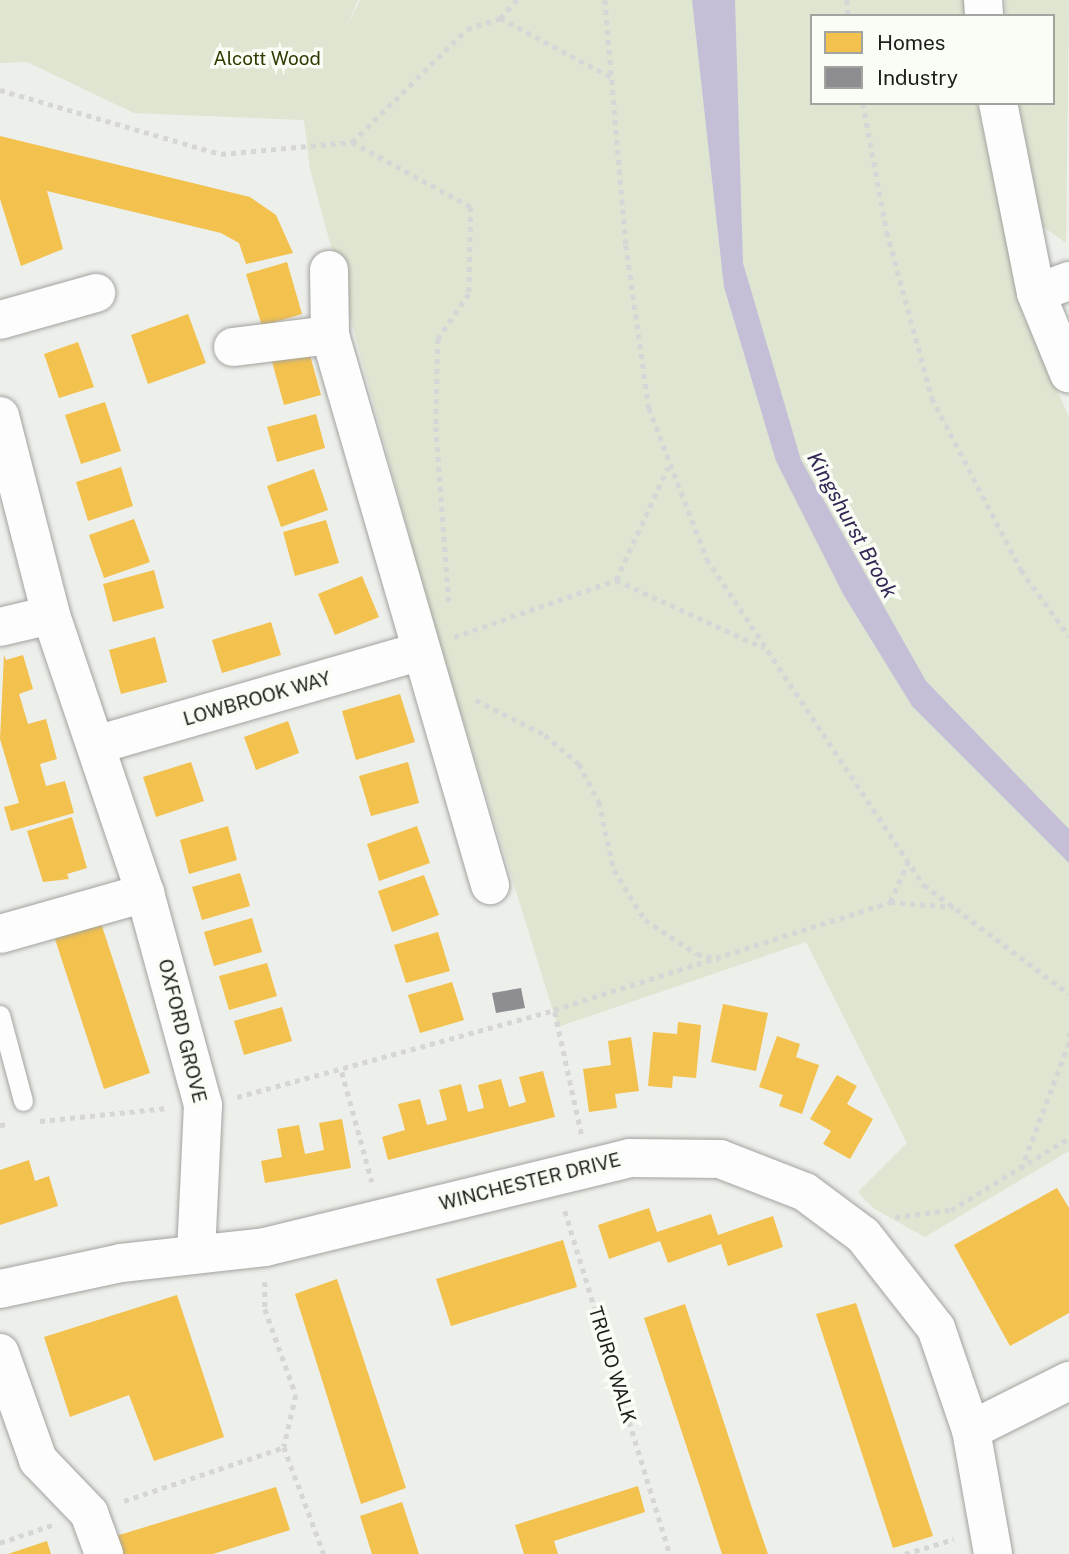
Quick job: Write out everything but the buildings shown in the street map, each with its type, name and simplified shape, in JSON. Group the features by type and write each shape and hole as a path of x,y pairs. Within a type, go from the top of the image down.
{"street":[{"path":"999,105 1052,287 1069,374"},
{"path":"329,270 330,335 441,647 490,886"},
{"path":"0,320 96,293"},
{"path":"233,347 330,335"},
{"name":"OXFORD GROVE","path":"0,416 51,615 145,893 203,1105 196,1254"},
{"path":"0,627 51,615"},
{"name":"LOWBROOK WAY","path":"96,745 441,647"},
{"path":"0,934 145,893"},
{"name":"WINCHESTER DRIVE","path":"0,1289 196,1254 265,1247 630,1158 720,1159 805,1192 863,1235 936,1328 971,1430 991,1541"},
{"path":"0,1353 38,1460 89,1513 104,1554"},
{"path":"971,1430 1069,1381"}],"lane":[{"path":"0,1015 23,1101"}],"path":[{"path":"352,142 467,29 500,18 517,0"},
{"path":"605,0 649,408 668,467 707,559 924,885 1069,994"},
{"path":"500,18 612,77"},
{"path":"0,90 221,154 352,142 471,207 468,294 438,340 436,427 449,611"},
{"path":"863,105 887,232 932,398 1021,570 1069,636"},
{"path":"441,647 616,580 668,467"},
{"path":"616,580 766,649"},
{"path":"441,647 450,624"},
{"path":"470,697 545,734 579,764 599,802 614,870 645,920 697,954 719,959"},
{"path":"890,902 908,862"},
{"path":"27,1123 203,1105 342,1072 554,1010 890,902 954,907"},
{"name":"TRURO WALK","path":"554,1010 571,1171 670,1554"},
{"path":"1021,1169 1069,1046 1069,1033"},
{"path":"342,1072 382,1217"},
{"path":"0,1125 13,1124"},
{"path":"863,1235 879,1216 951,1210 1069,1139"},
{"path":"265,1247 265,1309 296,1395 284,1447 324,1554"},
{"path":"0,1543 284,1447"},
{"path":"905,1554 991,1541"}],"green space":[{"name":"Alcott Wood","path":"0,0 358,0 347,26 360,0 969,0 969,14 810,14 810,105 977,105 1021,310 1069,417 1069,1151 925,1237 873,1208 858,1192 907,1143 806,942 558,1027 433,623 310,169 304,120 134,113 27,62 0,63"},
{"path":"1005,0 1069,0 1066,243 1042,226 1019,105 1055,105 1055,14 1006,14"}],"shaded area":[{"path":"692,0 735,0 743,263 801,460 926,681 1069,829 1069,863 912,706 843,594 776,461 724,287"}],"water label":[{"name":"Kingshurst Brook","path":"852,525"}]}
